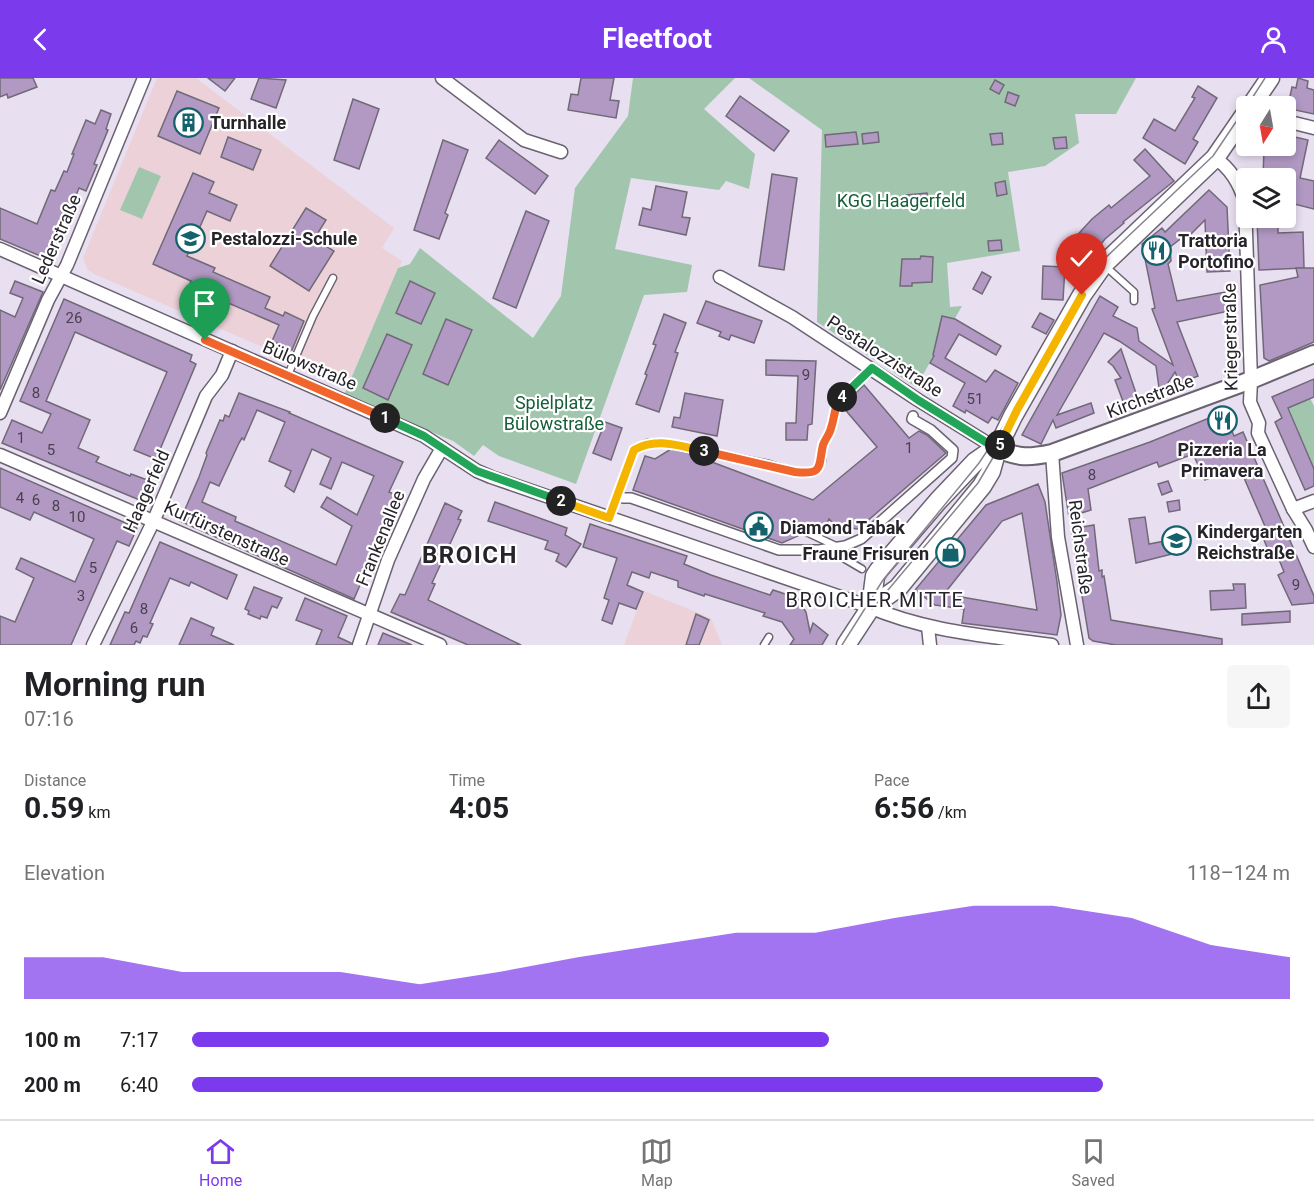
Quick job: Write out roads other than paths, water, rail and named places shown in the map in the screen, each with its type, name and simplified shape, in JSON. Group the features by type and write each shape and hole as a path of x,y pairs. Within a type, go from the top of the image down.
{"main road":[{"path":"1258,96 1270,78"},
{"path":"846,645 871,607 898,588 976,494 992,471 997,449 1017,410 1082,295 1103,265 1215,158 1236,128"},
{"path":"871,607 875,576 891,554 975,462 997,449"}],"street":[{"name":"Lederstraße","path":"0,413 48,300 62,276 144,78"},
{"path":"446,79 524,140 561,152"},
{"path":"1296,123 1314,128"},
{"name":"Kriegerstraße","path":"1215,158 1235,179 1242,190 1245,202 1250,402 1259,423 1258,433 1293,509 1314,547"},
{"name":"Bülowstraße","path":"0,249 424,436 477,471 491,477 928,627 1052,645"},
{"name":"Pestalozzistraße","path":"720,277 792,317 997,449"},
{"name":"Haagerfeld","path":"93,645 154,520 206,396 222,375 232,351"},
{"name":"Kirchstraße","path":"997,449 1017,457 1028,458 1053,453 1251,380 1314,354"},
{"path":"623,498 641,501 779,550 819,550 838,547 861,539 955,461 953,450 947,443 912,419 913,416"},
{"name":"Frankenallee","path":"359,645 388,560 424,479 442,448"},
{"name":"Reichstraße","path":"1053,453 1059,537 1077,645"},
{"name":"Kurfürstenstraße","path":"0,455 440,645"},
{"path":"1293,509 1314,501"},
{"path":"928,627 930,645"}],"lane":[{"path":"1103,265 1134,292 1134,301"},
{"path":"288,375 313,316 333,278"},
{"path":"609,518 634,450 647,443 675,445 769,464 795,472 809,473 818,468 822,461 823,446 831,431 838,401 872,368"},
{"path":"802,530 838,547 845,559 862,569"},
{"path":"764,645 769,637"}],"tram line":[{"path":"1253,96 1265,78"},
{"path":"842,645 883,580 979,463 1011,415 1079,294 1101,262 1213,156 1236,122"},
{"path":"872,609 978,483 1001,444"}],"place":[{"name":"Turnhalle","path":"189,122"},
{"name":"Pestalozzi-Schule","path":"190,238"},
{"name":"Trattoria Portofino","path":"1157,250"},
{"name":"Pizzeria La Primavera","path":"1222,420"},
{"name":"Diamond Tabak","path":"759,527"},
{"name":"Kindergarten Reichstraße","path":"1176,541"},
{"name":"Fraune Frisuren","path":"950,553"}],"district":[{"name":"BROICH","path":"470,555"},
{"name":"BROICHER MITTE","path":"875,600"}],"park label":[{"name":"KGG Haagerfeld","path":"901,200"},
{"name":"Spielplatz Bülowstraße","path":"554,412"}]}
